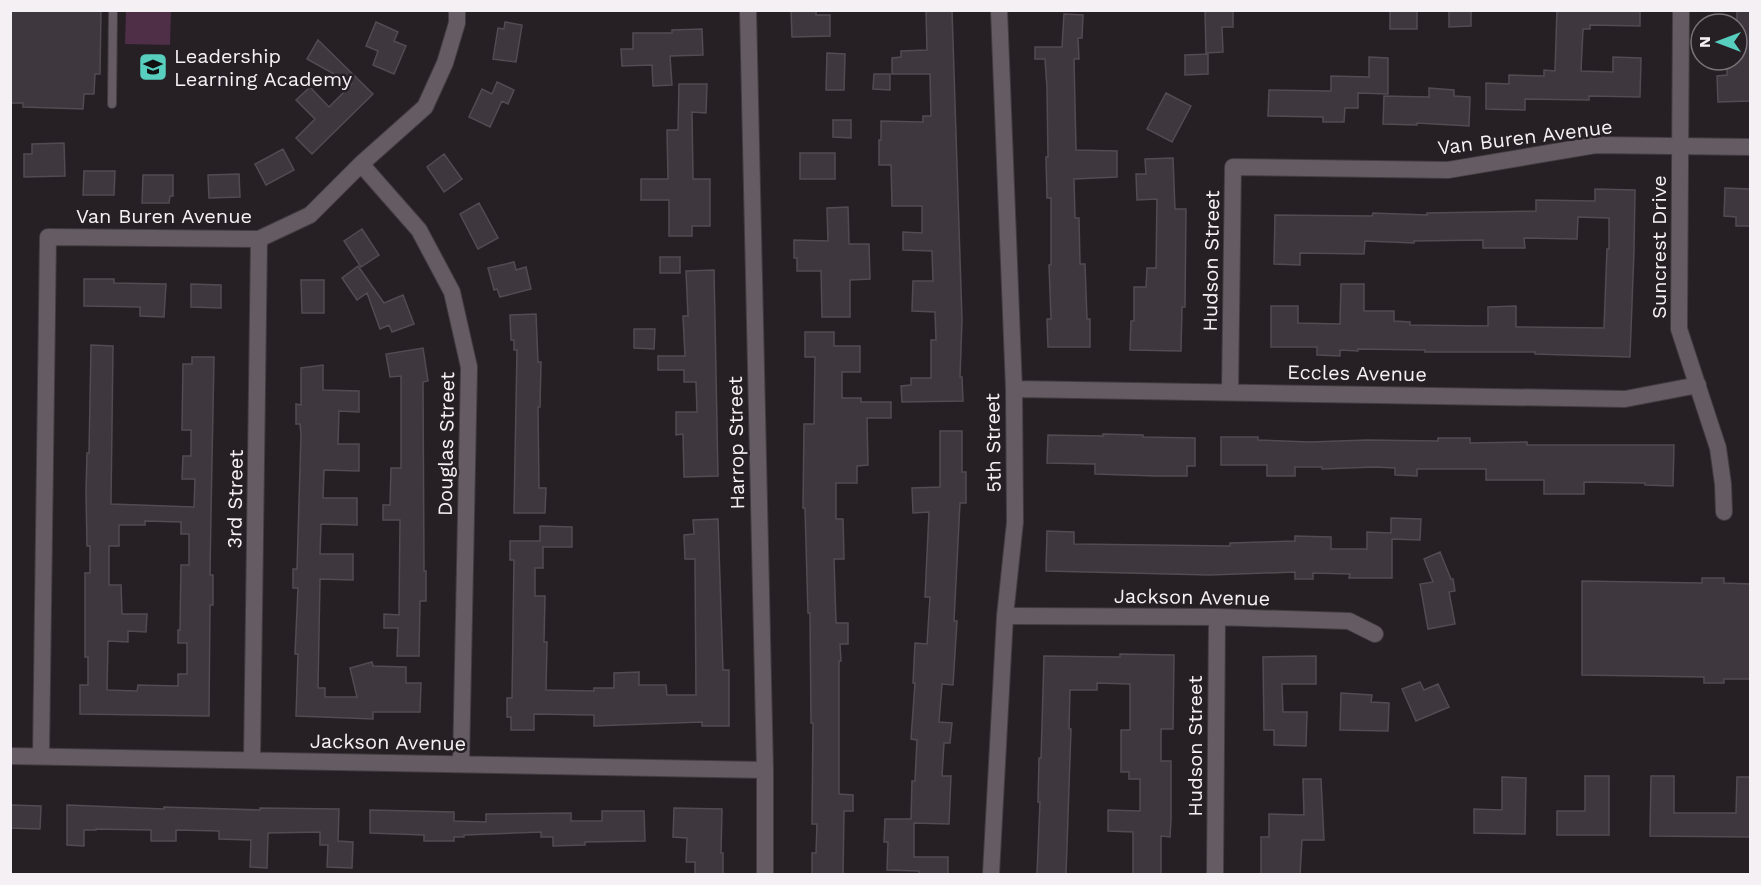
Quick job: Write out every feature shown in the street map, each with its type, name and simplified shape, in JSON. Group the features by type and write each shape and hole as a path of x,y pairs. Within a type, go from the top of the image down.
{"street":[{"path":"362,164 425,107 445,63 457,23 457,10"},
{"name":"Harrop Street","path":"748,10 765,770 765,874"},
{"name":"5th Street","path":"991,874 1005,616 1015,522 1014,389 999,10"},
{"name":"Suncrest Drive","path":"1681,10 1679,329 1718,448 1724,512"},
{"name":"Van Buren Avenue","path":"1233,167 1448,170 1596,145 1750,147"},
{"name":"Van Buren Avenue","path":"41,756 48,237 260,239 310,215 362,164"},
{"name":"Douglas Street","path":"362,164 419,230 452,292 469,367 461,764"},
{"name":"Hudson Street","path":"1230,392 1233,167"},
{"name":"3rd Street","path":"252,760 260,239"},
{"name":"Eccles Avenue","path":"1014,389 1625,399 1698,385"},
{"name":"Jackson Avenue","path":"1005,616 1217,617 1349,621 1375,634"},
{"name":"Hudson Street","path":"1215,874 1217,617"},
{"name":"Jackson Avenue","path":"10,756 765,770"}],"lane":[{"path":"112,104 113,10"}],"shaded area":[{"path":"126,11 171,11 170,45 125,44"}],"building":[{"path":"10,10 101,10 100,74 95,74 94,94 84,94 83,109 23,107 23,103 10,103"},
{"path":"791,10 816,10 816,15 830,15 830,36 792,37"},
{"path":"926,10 952,10 962,320 960,377 962,377 963,401 902,402 901,386 911,385 911,378 931,378 931,340 936,340 935,312 912,311 913,281 933,281 932,251 903,250 903,232 922,233 922,206 892,206 891,165 879,165 881,121 923,122 923,116 931,116 930,74 892,74 892,58 901,57 901,51 927,50"},
{"path":"1205,10 1233,10 1233,27 1222,27 1223,52 1206,53"},
{"path":"1390,10 1417,10 1417,29 1390,29"},
{"path":"1449,10 1471,10 1471,26 1449,27"},
{"path":"1557,10 1640,10 1640,26 1590,25 1590,29 1583,29 1581,71 1613,72 1613,57 1641,58 1640,97 1589,96 1589,100 1525,99 1525,110 1486,109 1486,83 1509,84 1509,75 1544,76 1544,70 1555,71"},
{"path":"1737,10 1750,10 1750,101 1718,102 1717,76 1727,75 1727,72 1749,72 1749,12 1737,12"},
{"path":"1064,14 1083,15 1082,38 1078,38 1079,59 1074,59 1076,150 1117,151 1117,177 1074,179 1075,218 1079,218 1080,264 1085,264 1090,347 1048,347 1047,319 1051,319 1049,265 1051,265 1051,198 1047,198 1047,88 1045,59 1035,59 1035,47 1062,47"},
{"path":"376,22 398,32 394,41 406,46 394,74 373,65 378,51 366,46"},
{"path":"505,22 522,25 516,62 493,59 498,28 504,29"},
{"path":"702,29 703,55 670,56 672,85 653,86 652,65 622,66 621,49 633,49 633,33 672,33 672,30"},
{"path":"318,40 373,94 312,154 296,138 315,119 296,100 310,87 329,107 352,84 307,59"},
{"path":"827,53 845,54 844,90 826,90"},
{"path":"1208,54 1208,74 1185,75 1185,55"},
{"path":"1369,57 1388,58 1388,94 1358,93 1358,108 1345,108 1344,122 1323,122 1323,117 1268,116 1269,90 1331,91 1331,76 1369,77"},
{"path":"874,74 890,74 890,90 873,89"},
{"path":"497,82 514,90 508,104 502,101 490,127 469,117 482,89 492,94"},
{"path":"679,84 707,84 706,113 692,112 693,179 710,179 710,226 692,226 692,236 669,236 669,200 641,200 641,179 668,179 667,130 678,130"},
{"path":"1429,88 1454,90 1454,96 1470,97 1469,126 1383,124 1384,96 1429,97"},
{"path":"1166,93 1191,106 1172,142 1147,129"},
{"path":"833,120 851,120 851,138 833,137"},
{"path":"64,143 65,176 24,177 24,154 32,154 32,144"},
{"path":"283,149 294,170 266,185 255,164"},
{"path":"800,153 835,153 835,179 800,179"},
{"path":"444,154 462,179 444,192 427,167"},
{"path":"1173,158 1175,209 1186,209 1185,307 1182,307 1181,351 1130,350 1131,321 1134,321 1134,287 1146,287 1147,268 1156,268 1157,199 1137,200 1136,174 1146,174 1145,159"},
{"path":"84,171 115,171 114,195 83,195"},
{"path":"239,174 240,197 209,198 208,175"},
{"path":"143,175 173,175 173,196 170,196 169,203 142,203"},
{"path":"1725,188 1750,189 1750,226 1736,226 1736,217 1724,216"},
{"path":"1595,189 1635,190 1630,357 1535,354 1535,352 1425,352 1425,350 1358,349 1358,351 1340,350 1340,356 1317,355 1317,347 1271,347 1271,306 1298,306 1298,323 1340,324 1341,284 1364,284 1364,311 1394,311 1394,321 1410,322 1410,325 1488,326 1488,307 1516,306 1516,327 1604,328 1609,218 1578,217 1577,239 1524,238 1525,248 1483,248 1483,240 1414,241 1414,243 1365,241 1364,254 1300,253 1300,265 1274,264 1275,215 1372,216 1373,213 1427,215 1427,213 1536,211 1536,200 1595,201"},
{"path":"479,203 498,238 478,249 460,214"},
{"path":"848,207 849,244 869,244 870,279 850,280 850,317 822,317 821,271 797,271 794,240 828,241 827,208"},
{"path":"362,229 379,255 361,267 344,241"},
{"path":"660,257 680,257 680,273 660,273"},
{"path":"514,262 516,270 526,267 531,289 500,297 497,289 494,290 488,268"},
{"path":"358,266 384,303 403,295 414,324 392,332 389,325 380,329 367,293 357,300 342,278"},
{"path":"714,270 718,476 684,477 683,434 676,435 676,412 697,412 696,382 684,382 684,370 658,370 658,356 685,356 683,316 688,316 686,271"},
{"path":"84,279 114,279 114,283 166,284 164,317 140,316 140,307 84,306"},
{"path":"301,280 324,280 324,313 302,313"},
{"path":"191,284 221,285 221,308 191,307"},
{"path":"536,314 538,362 541,362 540,407 538,407 539,488 546,488 545,513 514,513 517,350 514,350 514,340 511,340 510,315"},
{"path":"634,329 655,329 654,349 634,348"},
{"path":"805,332 834,332 834,346 860,346 860,372 842,372 842,398 861,398 861,402 891,402 891,418 867,418 868,465 857,466 857,483 836,483 836,519 843,519 844,559 834,559 836,623 848,623 848,644 840,644 841,661 839,661 839,794 853,795 853,811 844,811 843,874 812,874 812,853 816,853 817,824 812,824 813,723 811,723 810,613 808,613 805,508 803,508 804,424 814,424 815,357 805,357"},
{"path":"91,345 113,346 111,504 194,507 195,479 182,479 183,456 191,456 191,430 182,430 183,364 192,364 192,357 214,357 210,575 213,575 213,605 210,605 209,716 80,714 80,685 88,685 88,657 85,657 85,573 90,573 86,493 87,453 89,453","holes":["145,521 181,522 181,534 189,534 189,565 181,565 178,643 187,643 187,674 178,674 178,686 138,685 137,691 107,690 108,641 128,642 128,631 146,632 147,614 122,614 121,585 109,585 109,546 119,546 119,525 145,525"]},
{"path":"423,348 428,381 423,382 426,601 420,601 419,656 397,656 398,628 384,628 384,614 399,615 400,520 383,520 383,505 390,505 391,468 401,468 401,376 390,377 386,354"},
{"path":"323,365 323,390 359,391 359,412 339,411 338,444 359,444 359,471 324,470 323,498 357,498 357,525 321,524 320,554 353,554 353,580 320,579 318,688 325,688 325,697 357,697 350,668 372,662 373,666 406,667 406,683 421,683 420,712 373,712 373,719 296,716 298,654 295,654 298,588 293,588 293,569 297,569 301,435 300,424 296,424 296,404 301,405 301,368"},
{"path":"940,431 962,431 962,472 966,472 966,503 960,503 953,685 942,684 939,722 952,723 950,743 944,743 942,776 951,776 949,824 914,823 914,857 948,857 948,874 919,874 919,871 887,870 888,842 884,842 885,819 911,819 912,781 915,781 917,740 911,739 915,643 927,644 930,597 925,597 929,512 913,513 912,488 940,487"},
{"path":"1103,434 1195,438 1195,466 1187,466 1187,476 1156,476 1095,474 1095,464 1047,463 1048,435 1103,436"},
{"path":"1221,437 1258,437 1258,440 1310,442 1438,441 1438,438 1470,438 1470,443 1527,442 1527,445 1674,445 1673,486 1584,482 1584,494 1544,494 1544,480 1486,480 1486,469 1417,469 1417,476 1395,475 1395,468 1295,467 1295,476 1267,476 1267,465 1221,465"},
{"path":"1391,518 1421,519 1420,540 1392,539 1392,578 1349,578 1350,574 1313,573 1313,579 1295,579 1295,572 1210,575 1046,571 1047,531 1074,532 1074,544 1230,546 1230,543 1295,541 1295,536 1331,537 1331,549 1367,549 1367,532 1391,533"},
{"path":"718,519 723,670 729,670 729,726 702,726 702,722 594,726 594,715 534,714 534,730 511,730 511,717 507,717 507,698 512,698 514,560 510,560 510,541 540,541 540,526 572,527 572,547 543,547 543,568 535,568 535,596 545,596 546,690 594,691 594,688 614,688 614,673 639,672 639,685 666,685 667,695 696,695 695,559 685,559 684,535 694,534 693,520"},
{"path":"1440,552 1451,579 1453,579 1455,591 1449,592 1455,624 1428,629 1420,584 1433,582 1424,559"},
{"path":"1702,578 1724,578 1724,583 1750,584 1750,679 1724,679 1724,683 1704,683 1704,677 1582,675 1582,581 1702,583"},
{"path":"1120,654 1174,655 1173,729 1161,729 1161,761 1171,761 1171,819 1170,837 1161,836 1161,874 1133,874 1133,832 1108,831 1108,810 1140,811 1140,779 1129,779 1129,772 1121,772 1121,730 1130,730 1130,684 1097,683 1097,690 1070,690 1069,729 1071,729 1066,874 1037,874 1044,656 1120,657"},
{"path":"1316,656 1316,684 1282,684 1283,712 1307,712 1306,746 1274,745 1274,730 1264,730 1263,657"},
{"path":"1420,682 1424,690 1438,684 1449,707 1416,721 1402,689"},
{"path":"1341,693 1372,695 1371,702 1389,703 1388,731 1340,730"},
{"path":"1585,776 1609,776 1609,835 1557,835 1557,811 1585,811"},
{"path":"1651,776 1674,776 1674,813 1736,813 1737,777 1750,777 1750,837 1650,836"},
{"path":"1502,777 1526,778 1525,834 1474,833 1474,809 1502,810"},
{"path":"1303,779 1321,779 1324,840 1302,840 1300,874 1261,874 1261,837 1269,837 1269,814 1304,815"},
{"path":"11,805 41,806 40,829 10,828"},
{"path":"67,805 164,809 164,807 260,810 260,808 339,809 338,841 353,842 352,868 327,867 328,845 320,845 320,832 268,833 267,868 250,867 251,840 219,839 219,831 176,830 176,841 151,841 151,830 84,830 84,846 67,845"},
{"path":"674,808 722,809 723,874 695,874 695,862 686,862 687,838 673,837"},
{"path":"370,810 454,812 454,821 486,822 486,814 571,813 571,821 602,821 602,811 644,811 645,841 585,842 585,845 553,846 553,837 541,837 541,832 464,835 464,837 454,837 454,841 424,841 424,835 370,833"}],"place":[{"name":"Leadership Learning Academy","path":"153,67"}]}
